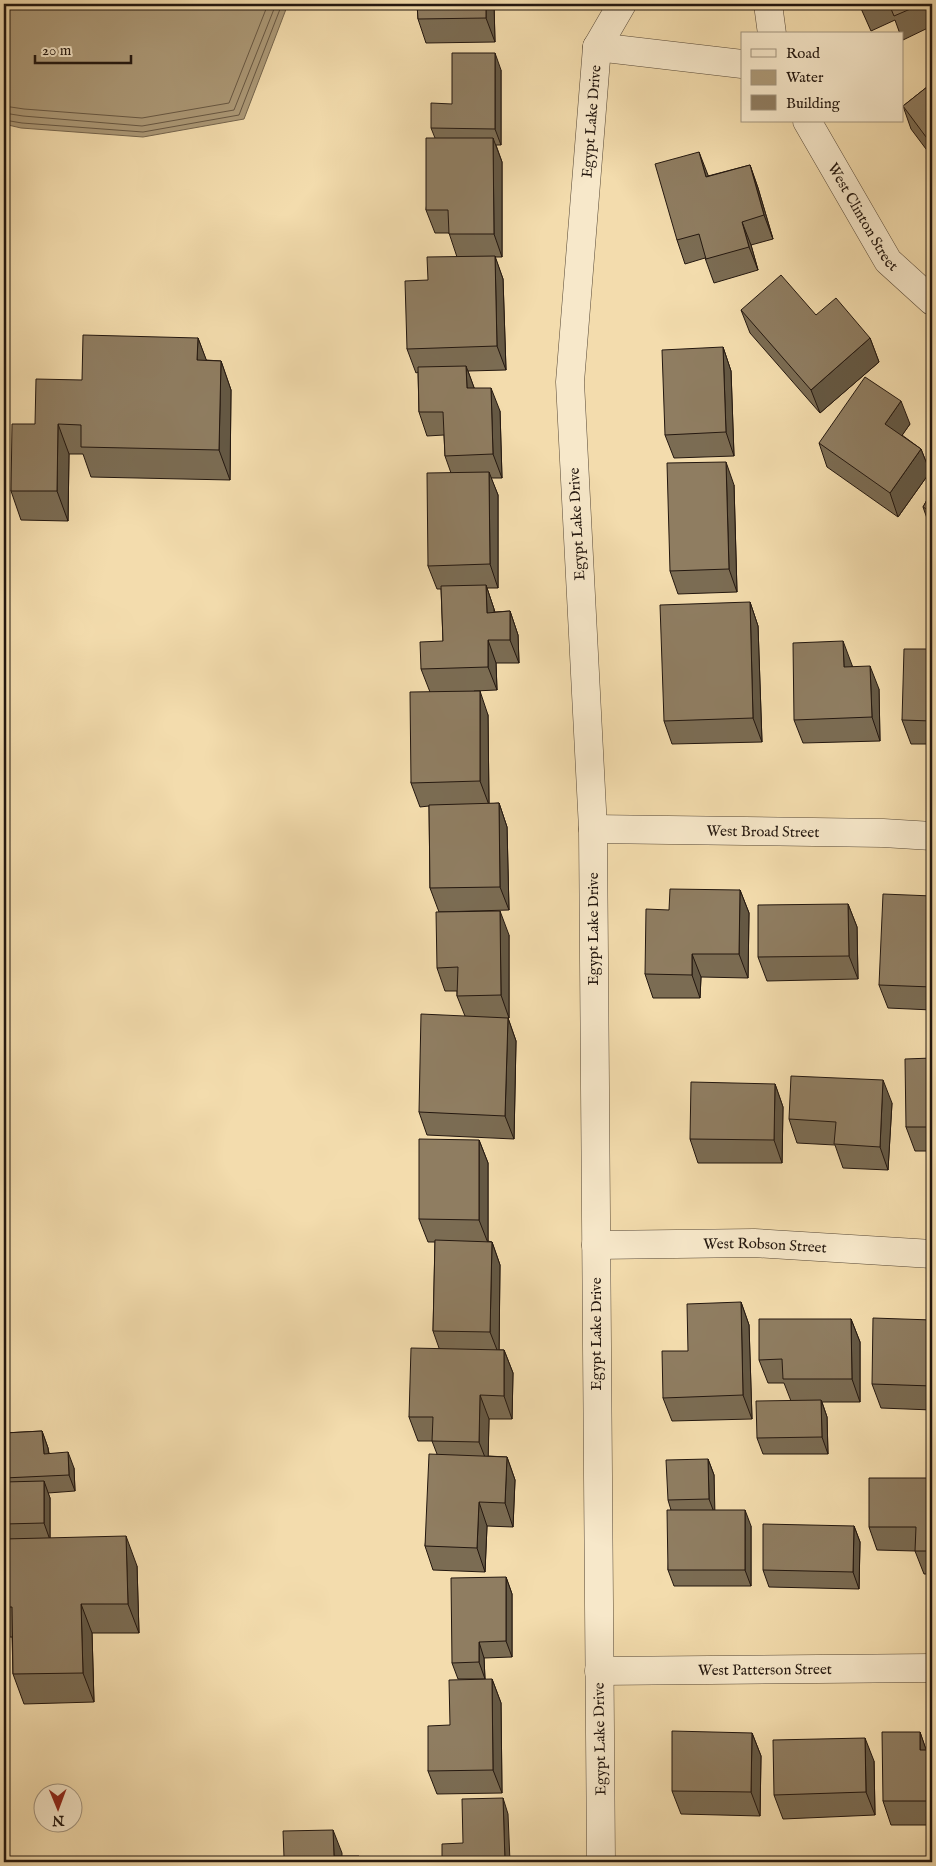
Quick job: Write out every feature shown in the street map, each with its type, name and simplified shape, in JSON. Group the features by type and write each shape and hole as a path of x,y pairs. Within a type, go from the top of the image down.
{"street":[{"name":"Egypt Lake Drive","path":"601,1862 593,829 570,382 597,47 622,4"},
{"path":"768,4 772,32"},
{"path":"597,47 741,64"},
{"name":"West Clinton Street","path":"808,122 888,261 932,301"},
{"name":"West Broad Street","path":"593,829 873,832 932,836"},
{"name":"West Robson Street","path":"596,1245 754,1244 932,1254"},
{"name":"West Patterson Street","path":"599,1671 932,1668"}],"water":[{"path":"4,4 288,4 244,119 143,137 21,128 4,124"}],"building":[{"path":"417,4 486,4 486,18 418,19"},
{"path":"889,4 922,4 894,16"},
{"path":"452,53 495,53 495,129 431,128 431,103 452,104"},
{"path":"932,83 932,145 904,107 904,105"},
{"path":"426,138 493,138 494,234 449,234 448,210 426,210"},
{"path":"699,152 706,177 750,165 764,215 742,222 749,247 706,259 699,234 677,240 655,164"},
{"path":"495,256 497,346 407,349 405,281 428,280 427,257"},
{"path":"781,275 816,315 836,298 870,338 811,390 741,310"},
{"path":"83,335 198,338 197,360 221,361 219,450 81,447 81,425 58,424 57,491 11,491 12,424 35,424 36,379 82,380"},
{"path":"723,347 726,432 665,435 662,350"},
{"path":"466,366 467,388 491,388 493,454 445,456 443,412 419,412 418,367"},
{"path":"865,377 901,401 885,424 921,449 890,493 819,443"},
{"path":"726,462 729,569 670,571 667,463"},
{"path":"489,472 490,564 428,566 427,473"},
{"path":"932,491 932,512 923,507"},
{"path":"486,585 487,613 510,611 510,640 488,640 488,667 421,669 420,642 443,641 441,586"},
{"path":"750,602 753,718 664,721 660,605"},
{"path":"843,641 844,667 870,666 872,717 794,720 793,643"},
{"path":"904,649 932,649 932,721 902,720"},
{"path":"480,691 480,781 411,783 410,692"},
{"path":"499,803 500,887 430,888 429,805"},
{"path":"670,889 740,890 739,954 692,954 692,975 645,974 646,909 669,910"},
{"path":"883,894 932,896 932,987 879,985"},
{"path":"848,904 849,956 758,957 758,905"},
{"path":"500,911 501,995 457,996 458,967 437,968 436,912"},
{"path":"421,1014 508,1018 505,1116 419,1112"},
{"path":"932,1058 932,1127 906,1127 905,1059"},
{"path":"791,1076 883,1080 880,1147 834,1144 836,1122 789,1119"},
{"path":"691,1082 775,1084 774,1140 690,1139"},
{"path":"419,1139 479,1140 479,1220 419,1219"},
{"path":"435,1240 492,1242 490,1332 433,1331"},
{"path":"741,1302 743,1395 663,1398 662,1351 688,1351 687,1304"},
{"path":"873,1318 932,1320 932,1386 872,1384"},
{"path":"759,1319 851,1319 852,1379 783,1379 782,1359 759,1360"},
{"path":"411,1348 504,1350 504,1396 480,1395 479,1442 432,1441 433,1417 409,1417"},
{"path":"821,1400 822,1437 757,1438 756,1401"},
{"path":"42,1431 44,1454 68,1452 69,1475 4,1478 4,1433"},
{"path":"429,1454 507,1457 505,1503 479,1502 477,1548 425,1546"},
{"path":"708,1459 709,1499 668,1500 666,1460"},
{"path":"869,1478 932,1478 932,1551 915,1551 916,1527 869,1527"},
{"path":"44,1481 44,1523 4,1524 4,1482"},
{"path":"667,1510 745,1510 745,1570 668,1570"},
{"path":"763,1524 854,1526 853,1572 763,1570"},
{"path":"126,1536 128,1604 81,1604 83,1673 13,1674 12,1607 4,1607 4,1539"},
{"path":"506,1577 506,1641 479,1642 479,1662 452,1663 451,1578"},
{"path":"492,1679 493,1770 428,1771 428,1726 450,1725 449,1680"},
{"path":"672,1731 752,1733 751,1792 672,1791"},
{"path":"882,1732 920,1732 920,1750 932,1750 932,1801 883,1801"},
{"path":"865,1738 866,1792 774,1795 773,1740"},
{"path":"503,1798 505,1862 442,1862 442,1844 463,1843 462,1799"},
{"path":"333,1830 334,1856 359,1856 359,1862 260,1862 260,1858 284,1857 283,1831"}]}
